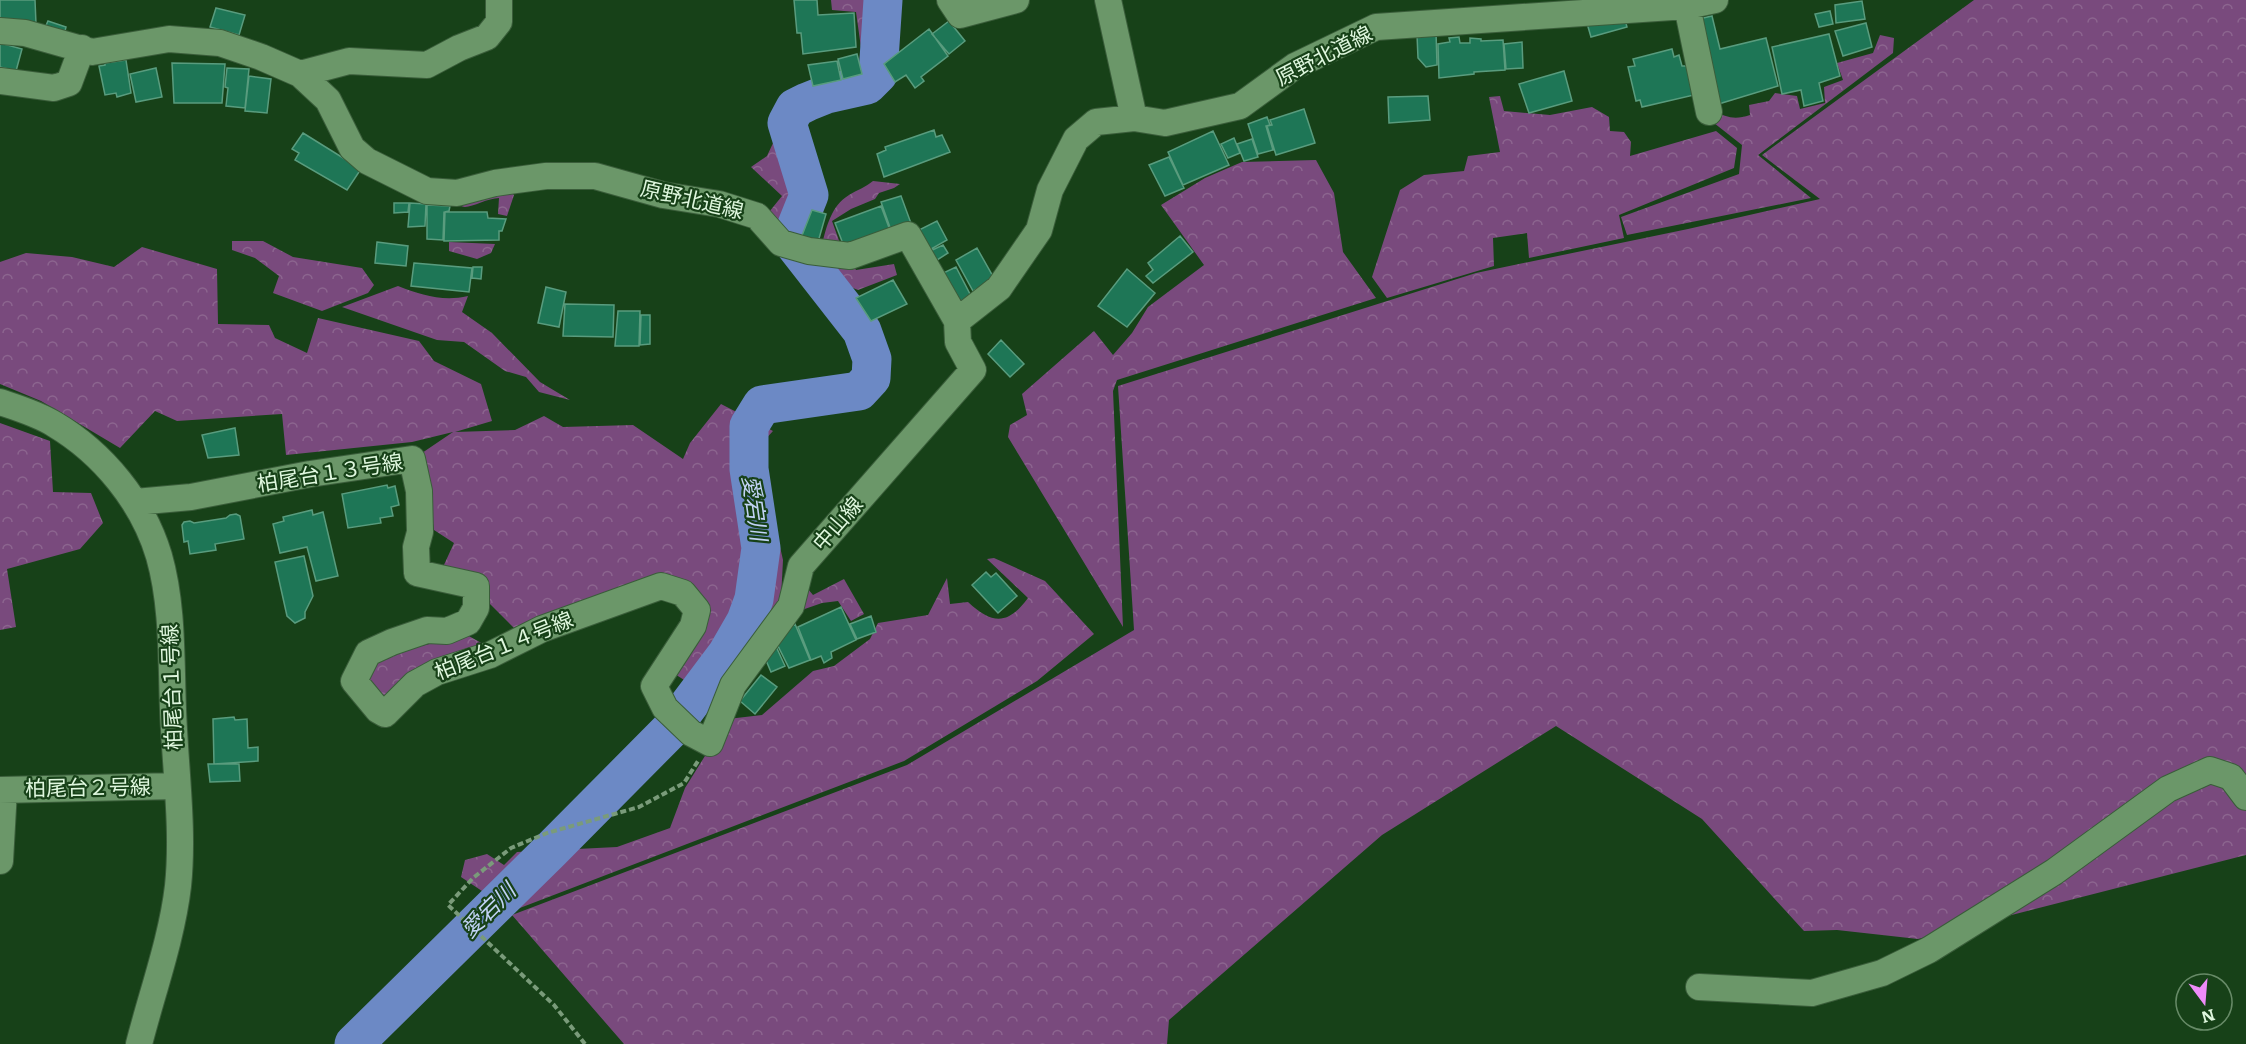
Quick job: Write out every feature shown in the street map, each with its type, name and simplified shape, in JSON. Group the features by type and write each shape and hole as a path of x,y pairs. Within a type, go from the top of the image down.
{"street":[{"path":"300,74 349,61 427,65 459,48 487,37 499,22 499,0"},
{"path":"950,0 960,15 1016,0"},
{"path":"1108,0 1134,118"},
{"name":"原野北道線","path":"0,31 25,33 92,52 169,39 220,43 300,74 328,100 352,148 367,161 427,191 457,193 495,183 546,176 595,176 663,195 719,204 758,216 781,243 808,250 850,256 908,235 957,321 999,288 1039,230 1050,190 1076,139 1096,122 1134,118 1165,123 1240,106 1295,66 1376,27 1687,6 1715,0"},
{"path":"1687,6 1709,112"},
{"path":"0,81 54,88 69,83 81,48"},
{"name":"中山線","path":"700,738 733,685 791,606 801,566 973,370 958,342 957,321"},
{"name":"柏尾台１号線","path":"0,402 53,423 82,442 135,502 159,557 169,615 176,786 181,843 177,888 168,934 139,1044"},
{"name":"柏尾台１３号線","path":"135,502 191,497 310,474 412,459 419,491 420,532 416,548 417,573"},
{"name":"柏尾台１４号線","path":"417,573 476,585 476,608 468,622 447,631 427,630 368,653 354,681 378,710 385,714 415,684 437,672 490,655 542,629 662,586 683,593 697,610 693,627 654,686 665,708 700,738"},
{"path":"1699,987 1812,993 1882,973 1929,950 2054,872 2168,789 2210,770 2231,777 2246,797"},
{"name":"柏尾台２号線","path":"2,790 176,786"},
{"path":"0,861 2,790"}],"path":[{"path":"585,1044 554,1005 448,904 473,878 511,848 547,833 639,807 684,783 700,738"}],"green space":[{"path":"831,0 880,0 878,34 889,37 887,50 863,62 856,12 832,10"},
{"path":"1974,0 2246,0 2246,855 1918,939 1837,930 1804,931 1702,819 1556,726 1382,835 1169,1020 1167,1044 624,1044 512,915 907,765 1134,630 1118,386 1476,273 1820,199 1762,155"},
{"path":"1880,35 1894,38 1893,53 1758,155 1811,198 1627,235 1621,217 1739,174 1742,145 1714,123 1713,110 1731,117 1745,117 1750,115 1749,105 1769,101 1775,93 1797,96 1800,109 1825,103 1824,87 1843,80 1837,63 1873,53"},
{"path":"1500,96 1504,111 1550,115 1592,107 1609,117 1610,131 1624,132 1631,142 1630,156 1716,131 1737,148 1734,168 1619,215 1624,238 1529,258 1527,233 1493,238 1494,266 1387,298 1372,277 1400,190 1424,175 1464,171 1468,156 1500,152 1489,97"},
{"path":"781,126 794,130 816,192 809,219 797,238 765,217 782,196 751,167 767,156"},
{"path":"1316,160 1334,193 1343,252 1376,298 1117,380 1113,391 1123,627 1008,437 1010,425 1027,415 1022,394 1094,331 1113,355 1132,333 1148,307 1204,265 1161,205 1205,178 1242,162"},
{"path":"873,181 900,184 879,193 875,199 851,209 832,221 842,249 822,244 831,217 838,205 849,195"},
{"path":"509,190 514,195 507,216 498,214 499,198 465,207 451,201"},
{"path":"232,241 263,241 293,257 362,268 374,285 368,293 322,311 273,293 279,276 255,258 232,250"},
{"path":"449,242 495,244 491,253 477,259 449,251"},
{"path":"142,247 217,269 218,324 269,325 275,338 307,353 318,318 419,341 434,361 481,384 492,421 455,432 515,430 544,416 563,427 633,425 683,459 690,443 721,404 773,431 762,443 770,503 783,560 781,598 722,704 670,671 697,627 682,586 520,634 483,597 443,567 454,543 434,530 422,453 453,432 412,442 286,455 282,414 177,421 155,411 120,448 41,401 0,384 0,262 26,253 72,257 114,267"},
{"path":"791,255 850,261 856,270 894,264 897,275 858,290 843,284 872,324 873,344 856,349"},
{"path":"398,286 432,297 468,296 462,312 492,333 540,382 570,400 539,392 526,377 505,371 464,342 437,340 342,307"},
{"path":"0,423 50,441 53,492 91,493 103,523 80,549 7,569 16,627 0,630"},
{"path":"994,558 1045,581 1094,634 1037,681 904,761 512,911 461,877 465,860 487,854 504,865 517,852 617,847 670,828 685,788 728,719 762,715 813,671 834,666 870,639 878,623 928,615 947,578 950,604 968,602 985,615 1000,619 1014,613 1028,598 987,559"},
{"path":"844,579 864,614 851,621 838,601 822,603 796,612 808,589 813,595"},
{"path":"467,635 485,645 382,703 364,679 375,657"}],"building":[{"path":"0,0 35,0 36,24 0,22"},
{"path":"794,0 817,0 818,15 854,13 856,47 803,54 801,33 797,33"},
{"path":"1862,1 1865,19 1836,23 1835,5"},
{"path":"216,8 245,15 239,35 210,27"},
{"path":"1830,11 1833,24 1819,27 1815,14"},
{"path":"1624,16 1627,27 1591,37 1586,20"},
{"path":"1712,16 1720,49 1766,38 1778,86 1712,106 1690,21"},
{"path":"48,21 66,27 64,35 44,30"},
{"path":"949,21 965,41 949,54 932,34"},
{"path":"1866,23 1872,47 1843,56 1835,31"},
{"path":"929,29 948,56 921,77 924,81 915,88 906,75 895,82 884,64"},
{"path":"1436,32 1437,65 1426,67 1418,58 1417,35"},
{"path":"1829,34 1840,76 1819,83 1823,101 1804,106 1801,90 1782,94 1772,47"},
{"path":"1459,37 1460,43 1470,43 1470,38 1481,39 1481,41 1503,40 1505,70 1439,78 1438,44 1450,42 1449,38"},
{"path":"1522,42 1523,68 1506,69 1504,44"},
{"path":"0,43 22,49 16,71 0,67"},
{"path":"1672,49 1674,57 1679,55 1682,66 1688,66 1694,95 1642,107 1640,100 1636,101 1628,67 1635,66 1633,59"},
{"path":"857,54 862,74 843,79 838,59"},
{"path":"126,60 131,93 117,97 116,93 105,95 99,66"},
{"path":"837,61 841,80 813,86 808,65"},
{"path":"172,63 225,64 222,103 174,103"},
{"path":"156,68 162,97 136,102 130,74"},
{"path":"227,68 249,69 245,108 226,106"},
{"path":"1564,71 1572,101 1529,113 1519,84"},
{"path":"249,76 271,79 267,113 245,111"},
{"path":"1428,96 1430,120 1389,123 1388,97"},
{"path":"1304,109 1315,143 1276,155 1267,126 1272,125 1270,120"},
{"path":"1267,117 1270,125 1266,126 1273,150 1258,154 1248,124"},
{"path":"934,130 936,137 942,135 950,152 884,177 877,154 886,150 885,147"},
{"path":"1213,131 1229,165 1183,185 1168,152"},
{"path":"303,133 361,169 347,190 295,160 299,153 292,149"},
{"path":"1234,138 1240,153 1228,158 1221,144"},
{"path":"1252,139 1258,157 1244,161 1237,144"},
{"path":"1169,157 1184,188 1165,196 1149,165"},
{"path":"901,196 912,226 892,233 881,202"},
{"path":"394,203 409,203 408,212 394,213"},
{"path":"410,203 426,204 425,226 408,227"},
{"path":"427,205 450,206 449,211 444,212 443,240 427,239"},
{"path":"881,206 891,233 845,249 835,223"},
{"path":"812,210 826,214 818,242 801,238"},
{"path":"445,212 487,212 488,218 506,219 502,231 499,231 499,240 444,241"},
{"path":"937,221 947,240 926,252 915,232"},
{"path":"1180,236 1193,252 1153,283 1146,276 1153,270 1148,263"},
{"path":"377,242 408,246 406,266 375,263"},
{"path":"943,245 948,253 934,262 928,252"},
{"path":"977,248 995,280 973,291 956,260"},
{"path":"414,263 472,268 469,292 411,286"},
{"path":"473,267 482,267 481,279 472,278"},
{"path":"956,267 971,296 955,304 939,275"},
{"path":"1127,269 1155,293 1127,327 1098,306"},
{"path":"893,280 907,304 871,321 856,298"},
{"path":"546,287 566,292 559,327 538,323"},
{"path":"565,304 614,305 613,337 563,336"},
{"path":"618,311 640,311 639,346 615,346"},
{"path":"641,315 650,315 650,344 640,345"},
{"path":"1001,340 1024,364 1010,377 988,354"},
{"path":"235,428 239,455 208,458 202,435"},
{"path":"387,485 388,488 395,486 399,505 391,507 393,516 380,518 381,523 348,528 342,494"},
{"path":"312,510 313,515 323,512 338,576 316,581 307,547 280,553 273,524 284,521 283,517"},
{"path":"236,514 240,516 244,539 215,544 216,550 190,554 188,541 184,542 182,525 184,522 194,523 226,518"},
{"path":"304,556 313,596 305,612 305,618 295,623 287,616 275,562"},
{"path":"986,572 991,577 996,573 1017,596 998,613 972,585"},
{"path":"841,607 856,640 831,652 832,658 824,663 821,656 811,660 798,627"},
{"path":"871,616 876,632 857,639 850,624"},
{"path":"795,624 810,660 789,668 772,634"},
{"path":"774,642 785,666 771,672 762,651"},
{"path":"761,675 777,687 755,714 740,701"},
{"path":"234,717 235,720 247,719 248,748 258,747 258,761 214,764 213,719"},
{"path":"208,764 239,764 240,781 210,782"}],"waterway":[{"name":"愛宕川","path":"354,1044 670,730 727,654 746,621 754,599 761,548 749,469 749,426 762,405 859,391 871,378 872,359 862,331 791,240 809,195 787,123 795,108 827,94 867,85 878,74 883,0"}]}
